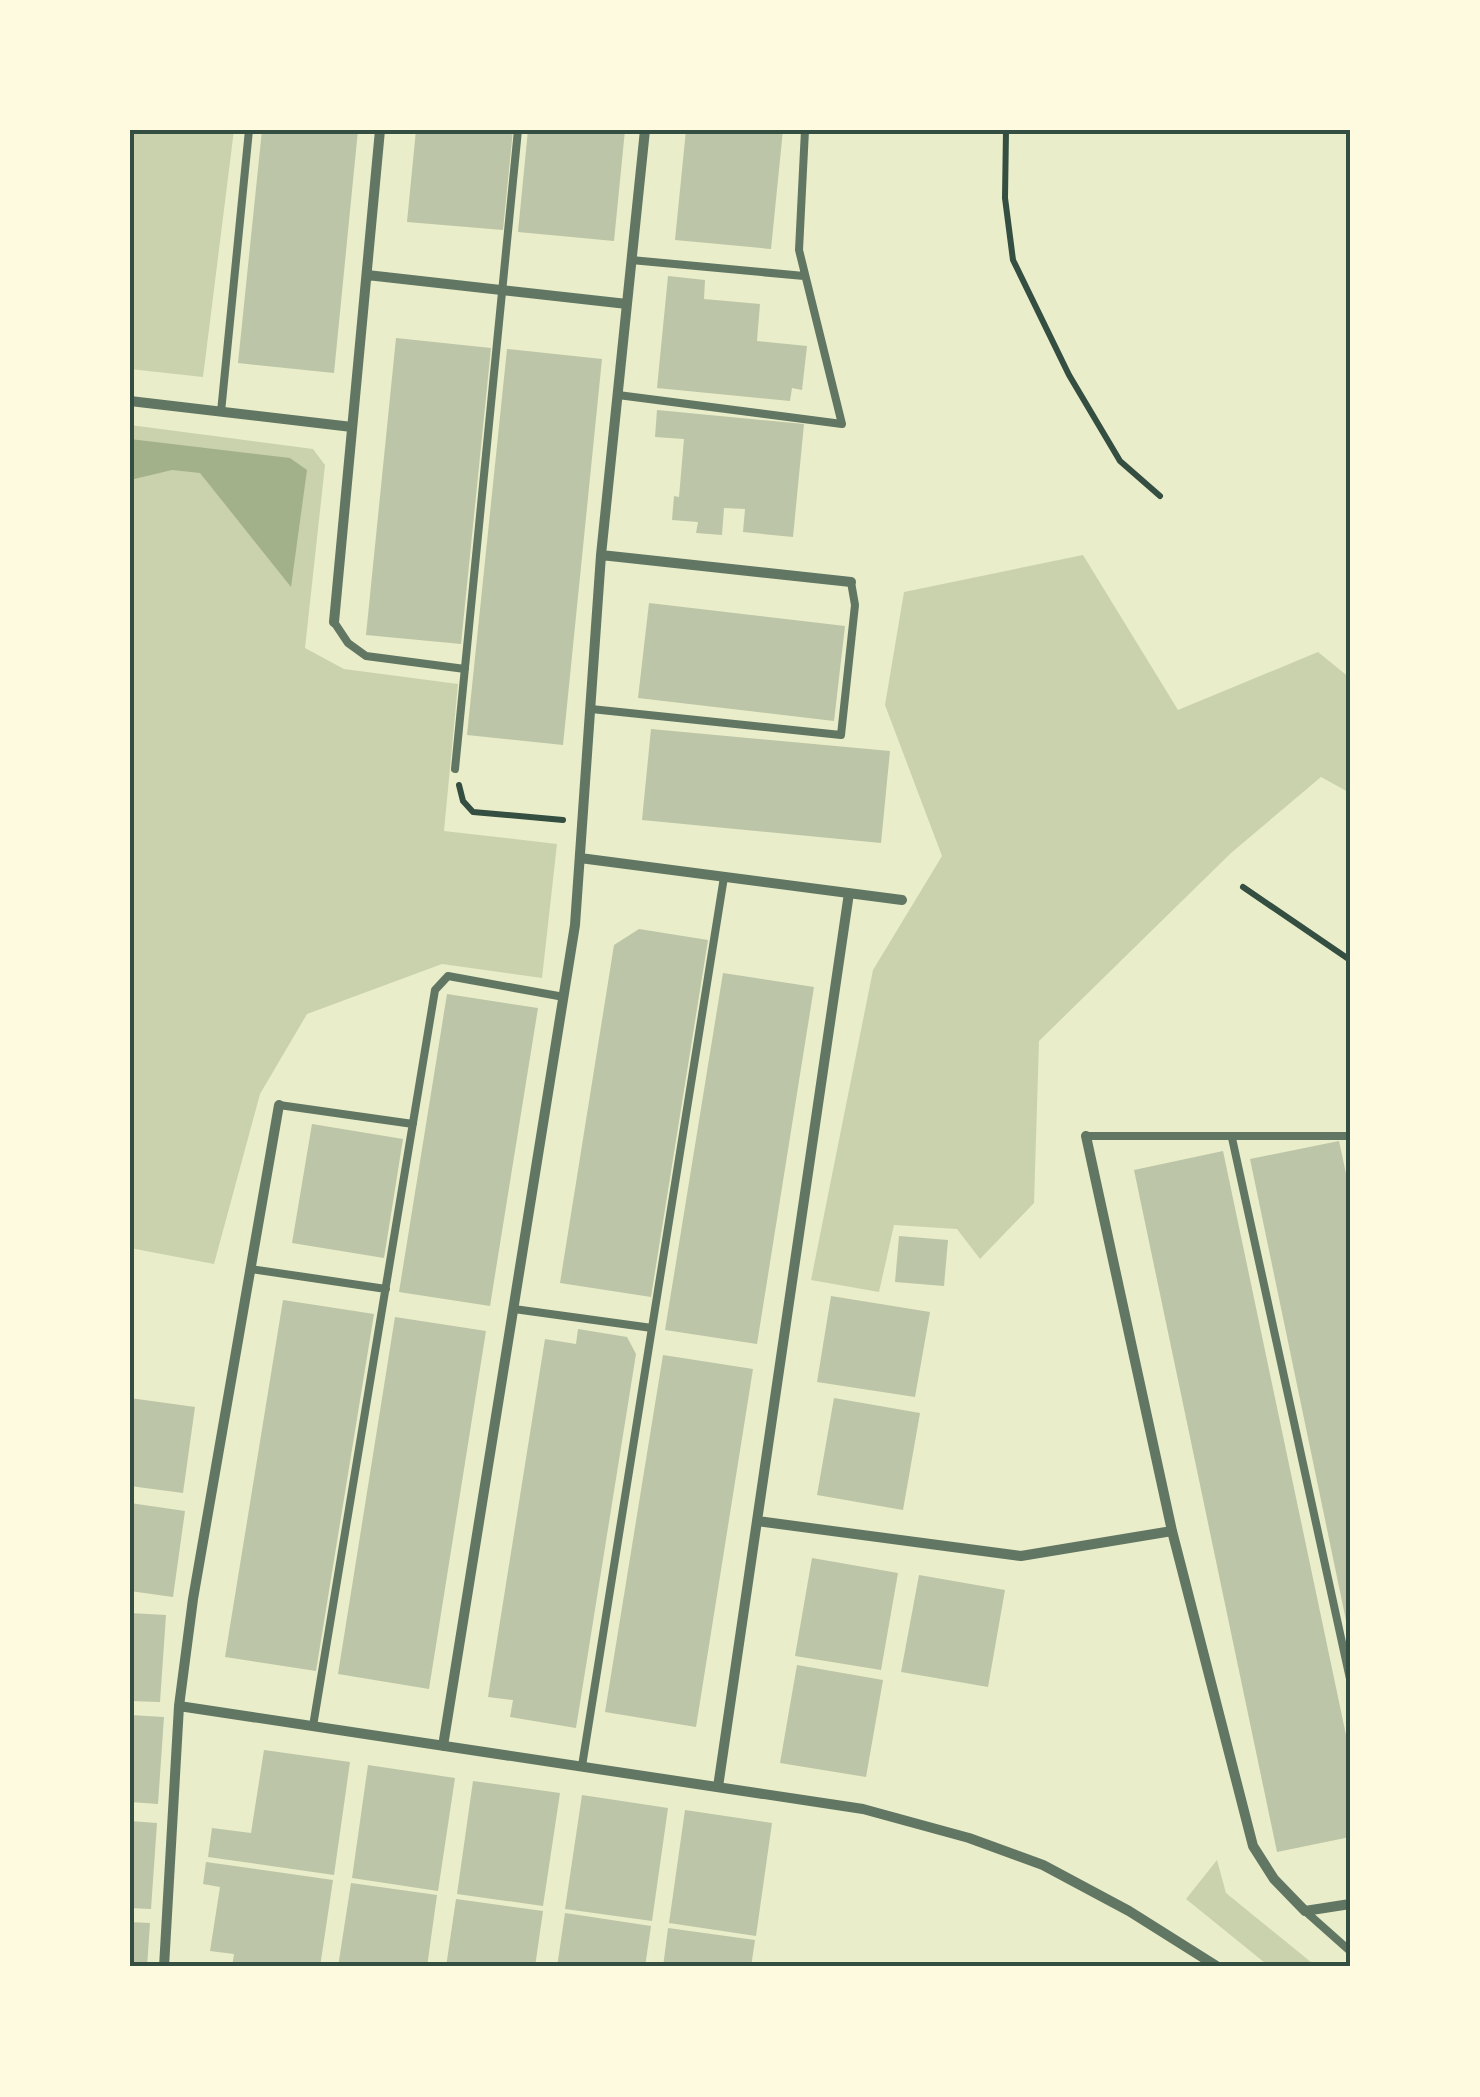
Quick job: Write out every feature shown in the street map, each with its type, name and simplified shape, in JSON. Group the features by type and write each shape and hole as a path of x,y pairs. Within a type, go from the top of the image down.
{"street":[{"path":"334,622 380,130"},
{"path":"444,1746 575,925 602,555 644,130"},
{"path":"367,274 627,304"},
{"path":"130,402 352,427"},
{"path":"602,555 851,582"},
{"path":"580,858 902,900"},
{"path":"718,1787 849,893"},
{"path":"164,1967 179,1706 193,1599 279,1105"},
{"path":"1086,1136 1172,1531 1253,1846 1274,1879 1306,1911 1350,1904"},
{"path":"757,1521 1021,1556 1172,1531"},
{"path":"179,1706 863,1808 969,1838 1043,1866 1129,1911 1218,1967"}],"lane":[{"path":"221,412 249,130"},
{"path":"455,769 518,130"},
{"path":"618,396 842,424 800,250 805,130"},
{"path":"632,260 804,276"},
{"path":"591,709 841,735 855,605 851,582"},
{"path":"334,622 348,644 366,656 465,669"},
{"path":"582,1766 724,877"},
{"path":"314,1726 435,990 448,976 564,996"},
{"path":"279,1105 413,1124"},
{"path":"1086,1136 1350,1136"},
{"path":"1232,1138 1350,1679"},
{"path":"252,1269 386,1289"},
{"path":"514,1308 652,1328"},
{"path":"1306,1911 1350,1951"}],"path":[{"path":"1006,130 1005,198 1013,260 1068,376 1120,461 1160,496"},
{"path":"455,769 462,801 473,812 583,822"},
{"path":"1243,887 1350,960"}],"shaded area":[{"path":"130,130 234,130 203,377 130,369"},
{"path":"130,425 313,449 325,465 305,648 344,669 458,684 444,831 557,844 542,978 442,964 307,1014 260,1094 214,1264 130,1248"},
{"path":"130,439 290,458 307,470 291,587 200,473 172,470 130,480"},
{"path":"1083,555 1178,710 1318,652 1350,678 1350,793 1321,777 1231,853 1039,1041 1034,1203 980,1259 957,1229 894,1225 879,1292 811,1280 873,970 942,856 885,705 904,592"},
{"path":"1217,1860 1226,1893 1317,1967 1270,1967 1186,1899"}],"building":[{"path":"262,130 358,130 334,373 238,363"},
{"path":"416,130 513,130 503,230 407,222"},
{"path":"528,130 625,130 614,241 518,232"},
{"path":"686,130 783,130 771,249 675,240"},
{"path":"668,276 705,280 704,299 760,304 757,341 807,346 802,390 792,388 790,401 657,388"},
{"path":"396,338 491,348 461,644 366,635"},
{"path":"507,349 602,359 563,745 467,735"},
{"path":"657,410 804,424 793,537 743,532 745,509 724,508 722,535 696,533 698,522 672,520 674,496 679,497 684,439 655,437"},
{"path":"649,603 845,626 834,721 638,698"},
{"path":"651,729 890,751 881,843 642,820"},
{"path":"639,929 708,940 651,1297 560,1283 614,945"},
{"path":"723,973 814,987 757,1344 665,1330"},
{"path":"447,994 538,1008 490,1306 399,1292"},
{"path":"312,1124 403,1139 384,1258 292,1243"},
{"path":"1339,1141 1350,1192 1348,1630 1250,1159"},
{"path":"1223,1151 1350,1754 1350,1837 1277,1852 1134,1170"},
{"path":"899,1236 948,1240 944,1286 895,1282"},
{"path":"831,1296 930,1312 915,1397 817,1382"},
{"path":"283,1300 374,1314 316,1671 225,1657"},
{"path":"395,1317 486,1331 429,1689 338,1674"},
{"path":"578,1329 627,1337 636,1354 576,1728 510,1717 513,1700 488,1697 545,1339 576,1344"},
{"path":"663,1355 753,1369 696,1727 605,1712"},
{"path":"130,1398 195,1407 183,1493 130,1486"},
{"path":"834,1398 920,1413 903,1510 817,1495"},
{"path":"130,1503 185,1511 173,1597 130,1591"},
{"path":"812,1558 898,1573 881,1670 795,1656"},
{"path":"919,1575 1005,1590 988,1687 901,1672"},
{"path":"130,1613 166,1615 160,1702 130,1701"},
{"path":"797,1665 883,1680 866,1777 780,1763"},
{"path":"130,1715 164,1717 158,1804 130,1802"},
{"path":"264,1750 350,1762 334,1875 208,1857 212,1828 251,1833"},
{"path":"368,1765 455,1778 438,1891 352,1878"},
{"path":"473,1781 560,1793 543,1906 457,1894"},
{"path":"582,1795 668,1808 652,1921 565,1909"},
{"path":"685,1810 772,1823 756,1936 669,1923"},
{"path":"130,1821 157,1823 151,1909 130,1908"},
{"path":"206,1862 333,1880 320,1967 232,1967 234,1954 210,1951 220,1887 203,1884"},
{"path":"351,1883 437,1895 427,1967 338,1967"},
{"path":"456,1899 543,1911 535,1967 446,1967"},
{"path":"565,1913 651,1926 645,1967 557,1967"},
{"path":"130,1922 150,1923 147,1967 130,1967"},
{"path":"668,1928 755,1940 751,1967 663,1967"}]}
